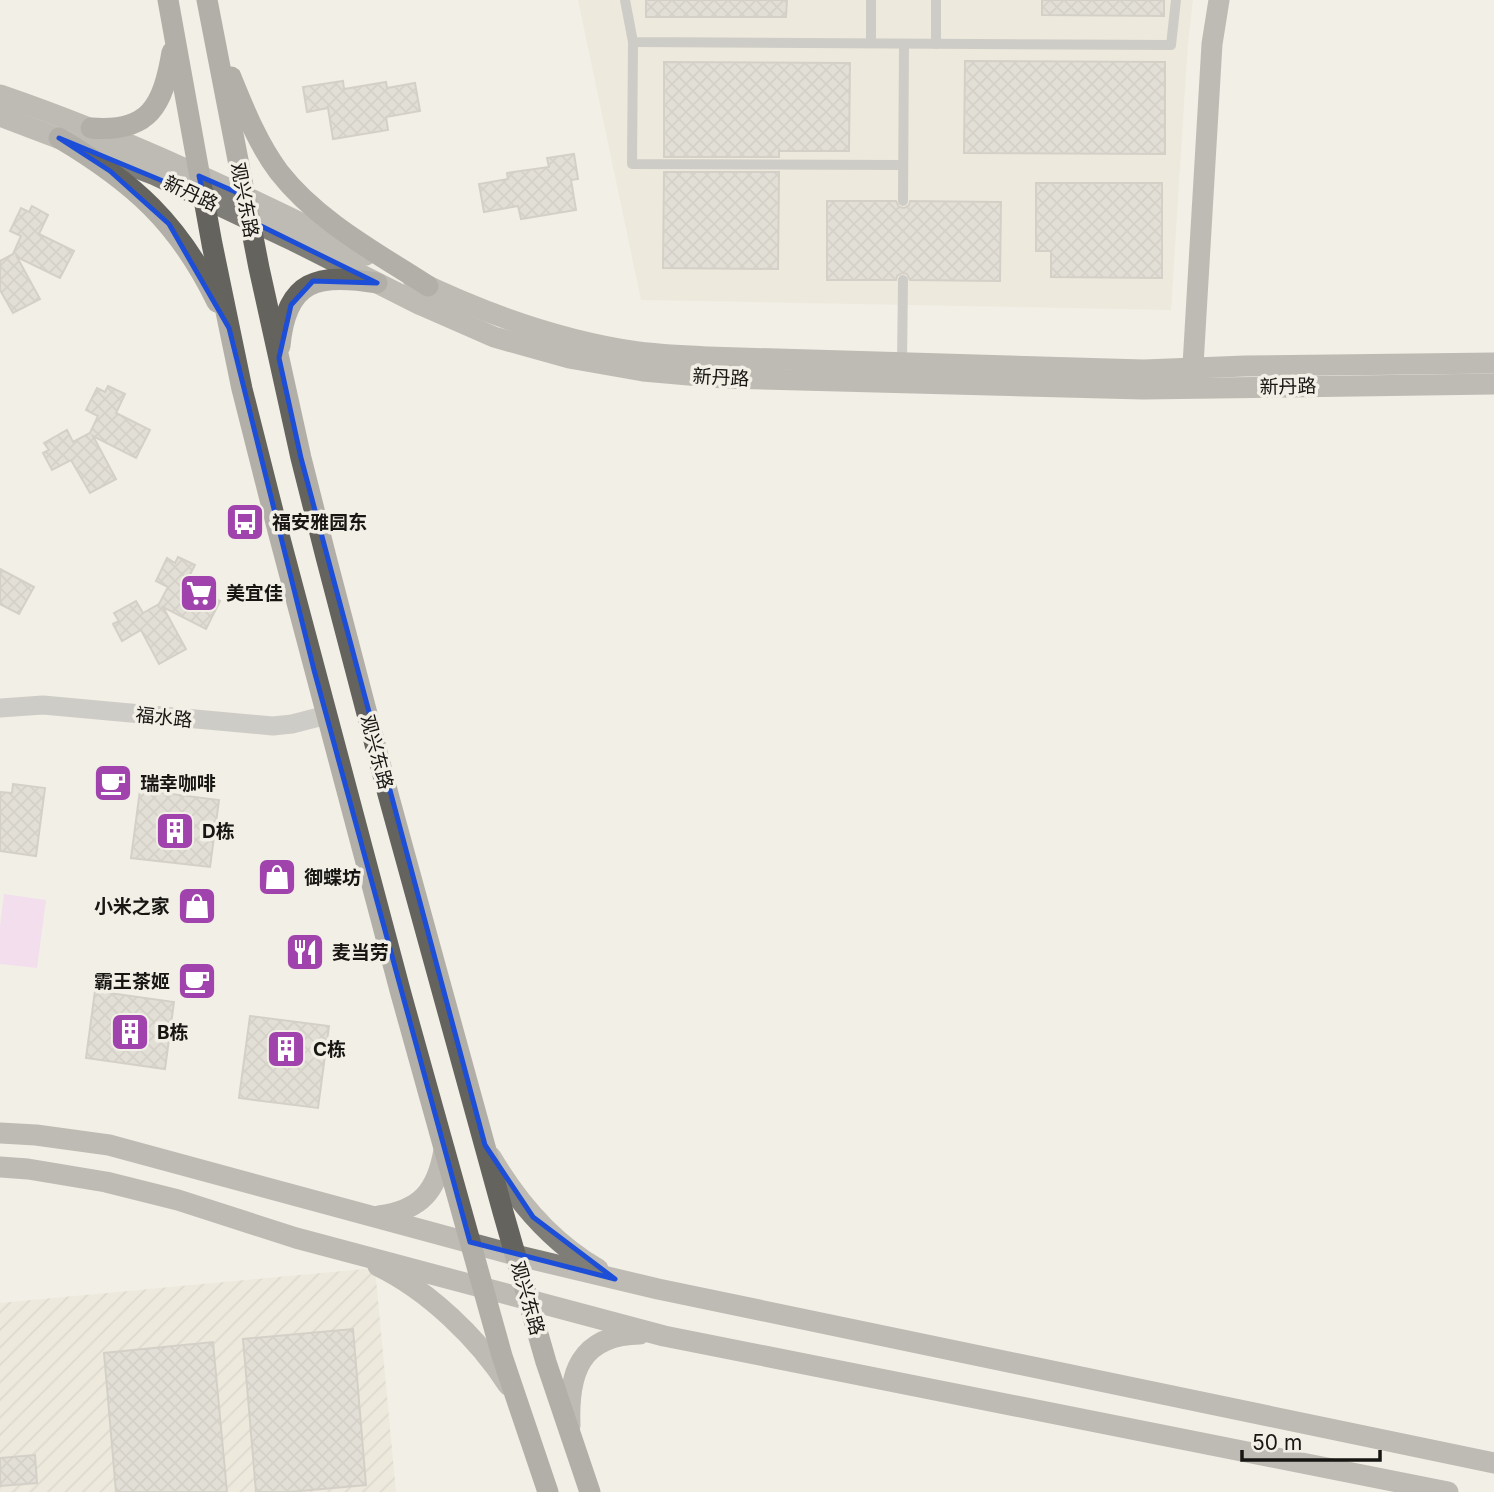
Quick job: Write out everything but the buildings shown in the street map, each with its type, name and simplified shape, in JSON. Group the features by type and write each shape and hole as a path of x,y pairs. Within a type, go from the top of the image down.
{"main road":[{"name":"观兴东路","path":"168,0 199,176 242,389 444,1150 516,1397 548,1492"},
{"name":"观兴东路","path":"207,0 249,220 333,583 515,1255 590,1492"},
{"path":"91,128 120,129 143,119 153,111 165,89 174,32"},
{"path":"214,37 264,150 293,189 346,232 428,286"},
{"path":"59,138 110,171 169,224 199,269 229,328"},
{"path":"279,358 287,314 296,295 304,287 313,282 336,279 377,283"}],"street":[{"path":"1193,378 1212,44 1219,0"},
{"name":"新丹路","path":"0,95 91,128 245,196 428,286 516,321 569,337 638,352 708,357 1144,370 1193,378 1494,384"},
{"name":"新丹路","path":"0,116 155,175 494,337 569,358 643,372 723,378 1013,386 1494,363"},
{"name":"福水路","path":"0,708 43,705 273,726 327,715"},
{"path":"0,1133 109,1145 515,1255 615,1279 1494,1462"},
{"path":"485,1145 505,1181 533,1217 572,1251 615,1279"},
{"path":"375,1217 401,1212 424,1198 437,1177 444,1150"},
{"path":"0,1167 106,1182 178,1200 296,1238 664,1336 1448,1492"},
{"path":"345,1250 384,1269 451,1317 489,1357 516,1397"},
{"path":"570,1432 572,1380 585,1353 602,1341 618,1335 664,1336"}],"lane":[{"path":"625,0 633,42 632,164 903,165"},
{"path":"871,43 872,0"},
{"path":"936,0 936,44"},
{"path":"633,42 1171,45 1177,0"},
{"path":"903,201 904,44"},
{"path":"902,363 903,280"}],"highlighted area":[{"path":"59,138 204,198 199,176 245,196 249,220 377,283 313,281 291,305 279,358 301,458 485,1145 533,1217 615,1279 470,1242 314,670 229,328 169,224 110,171"}],"shaded area":[{"path":"578,0 1193,0 1171,310 641,300"},
{"path":"4,894 46,900 37,968 0,964 0,926"},
{"path":"375,1268 396,1492 0,1492 0,1303"}],"place":[{"name":"福安雅园东","path":"245,522"},
{"name":"美宜佳","path":"199,593"},
{"name":"瑞幸咖啡","path":"113,783"},
{"name":"D栋","path":"175,831"},
{"name":"御蝶坊","path":"277,877"},
{"name":"小米之家","path":"197,906"},
{"name":"麦当劳","path":"305,952"},
{"name":"霸王茶姬","path":"197,981"},
{"name":"B栋","path":"130,1032"},
{"name":"C栋","path":"286,1049"}]}
